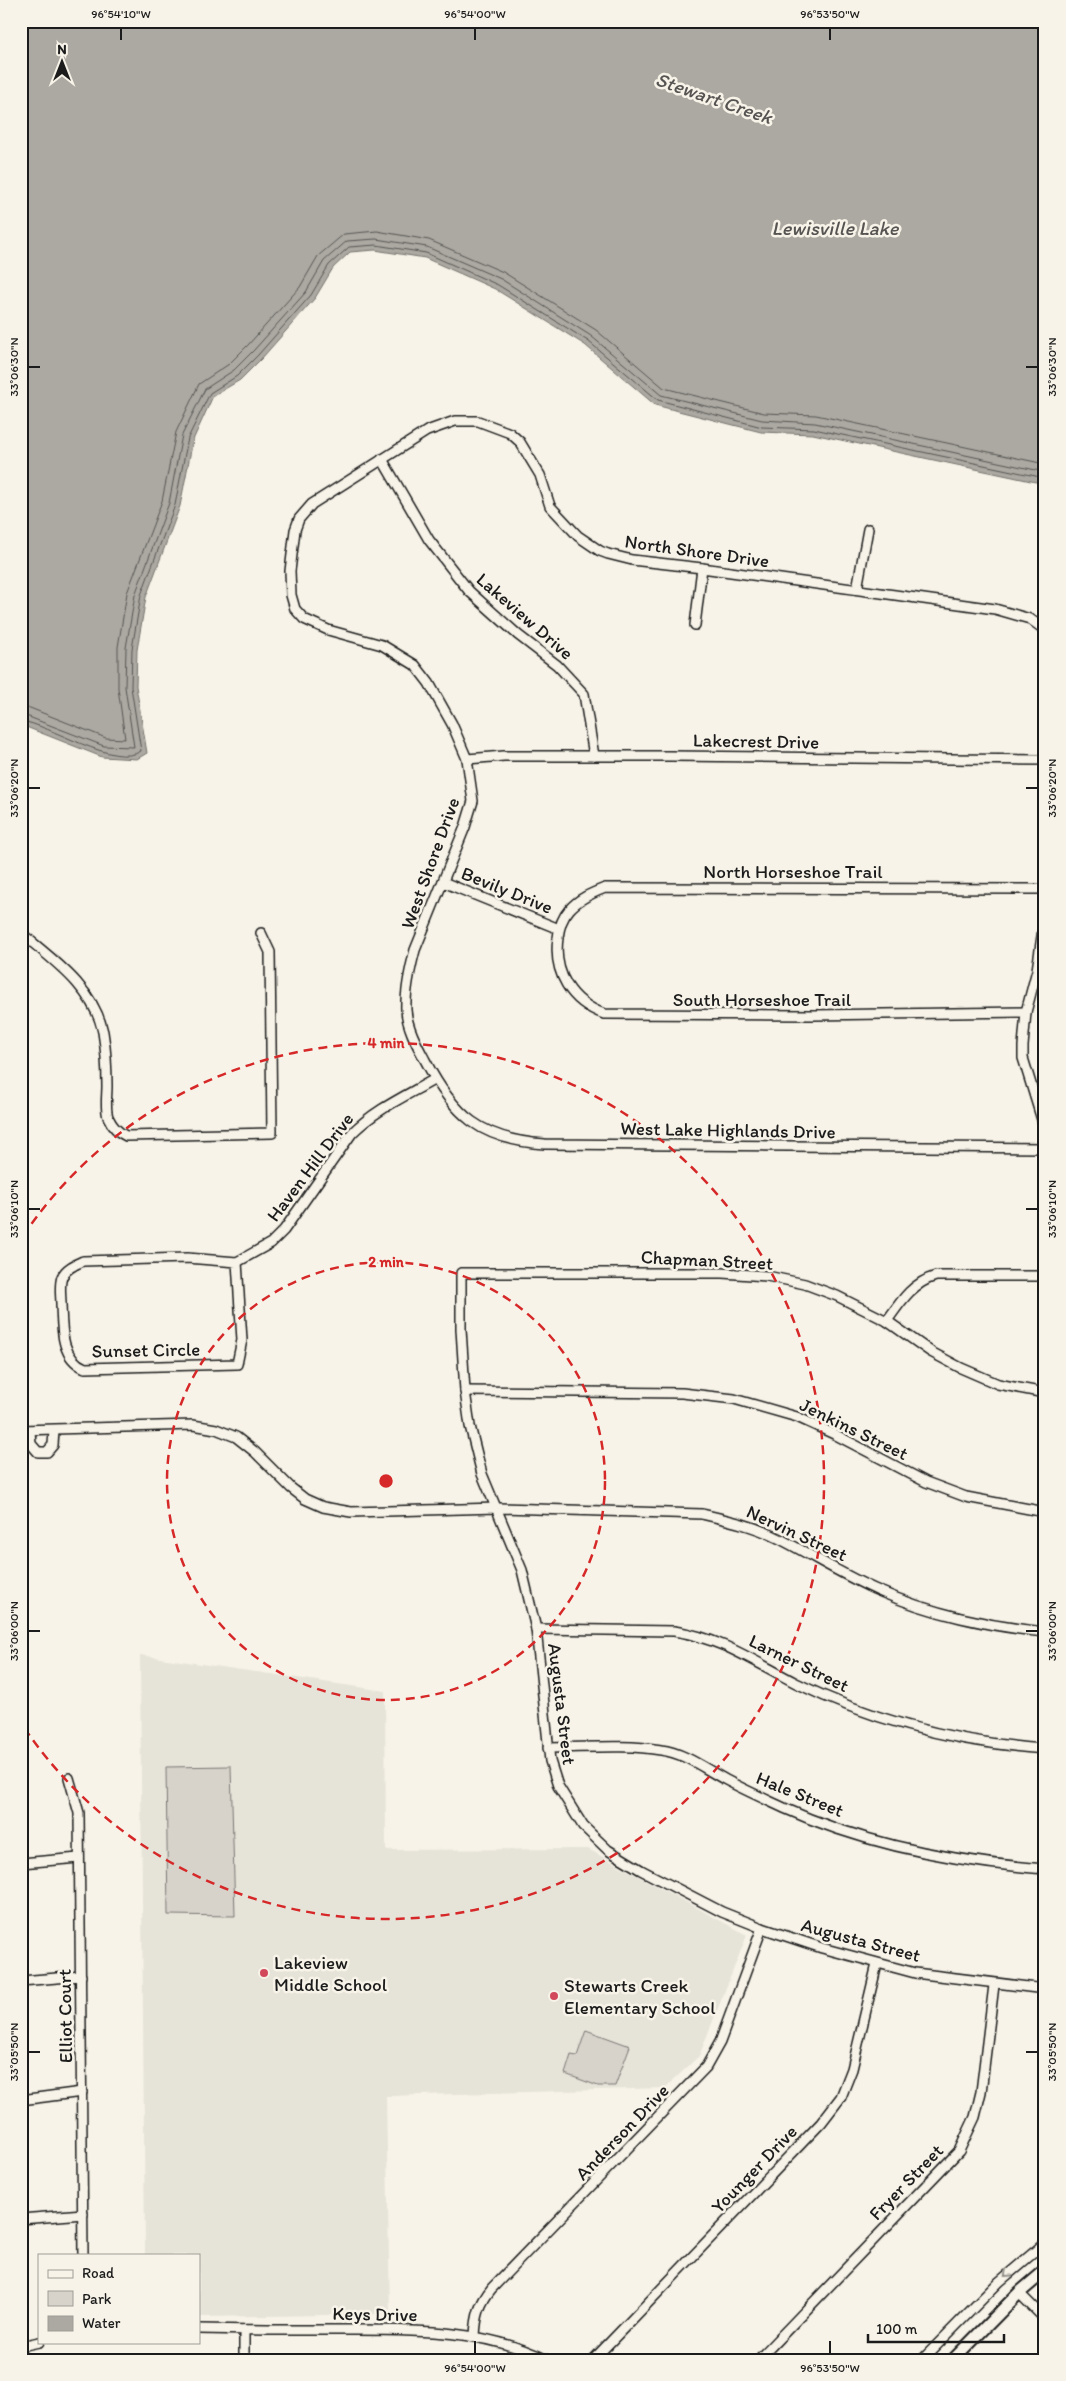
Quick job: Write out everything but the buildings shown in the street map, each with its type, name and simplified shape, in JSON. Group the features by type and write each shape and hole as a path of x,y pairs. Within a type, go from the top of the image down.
{"main road":[{"path":"953,2360 1019,2293 1045,2271"}],"street":[{"name":"North Shore Drive","path":"382,459 426,431 455,421 478,421 510,433 520,442 540,475 546,500 550,506 570,528 600,551 632,560 994,609 1030,619 1045,630"},
{"name":"Lakeview Drive","path":"382,459 429,540 469,591 518,635 557,665 584,694 594,756"},
{"name":"West Shore Drive","path":"382,459 321,496 299,519 295,530 290,571 295,609 304,619 312,624 382,645 415,665 429,683 452,724 467,759 472,801 443,882 415,950 410,968 406,1000 407,1018 418,1046 435,1079"},
{"path":"857,589 868,529"},
{"path":"695,625 702,568"},
{"name":"Lakecrest Drive","path":"467,759 504,756 594,756 1045,760"},
{"name":"Bevily Drive","path":"443,882 559,929"},
{"name":"North Horseshoe Trail","path":"559,929 570,909 587,895 605,888 1045,889"},
{"path":"1044,1148 1041,1114 1023,1058 1026,1012 1037,970 1045,916"},
{"name":"South Horseshoe Trail","path":"559,929 557,947 558,966 562,977 575,997 591,1009 604,1014 813,1015 1026,1012"},
{"path":"21,933 73,978 89,999 102,1030 107,1058 107,1114 111,1124 119,1133 126,1136 272,1133 270,952 260,933"},
{"name":"West Lake Highlands Drive","path":"435,1079 468,1120 483,1130 518,1142 1044,1148"},
{"name":"Haven Hill Drive","path":"237,1262 271,1243 284,1230 352,1133 363,1121 382,1108 435,1079"},
{"name":"Sunset Circle","path":"187,1258 237,1262 242,1340 237,1364 85,1368 75,1364 69,1355 63,1336 60,1288 62,1276 70,1267 84,1261 187,1258"},
{"name":"Chapman Street","path":"461,1272 722,1273 767,1276 805,1284 837,1296 887,1321 931,1352 961,1368 998,1384 1045,1393"},
{"name":"Augusta Street","path":"461,1272 461,1329 465,1391 470,1426 482,1474 498,1508 522,1570 536,1629 544,1688 548,1748 558,1786 568,1805 583,1826 608,1850 684,1893 762,1928 877,1964 915,1973 1045,1989"},
{"path":"887,1321 916,1285 922,1280 936,1276 1045,1276"},
{"name":"Jenkins Street","path":"465,1391 682,1393 734,1399 797,1417 926,1482 966,1497 1045,1512"},
{"name":"Nervin Street","path":"26,1431 193,1425 216,1429 236,1437 255,1452 291,1488 305,1499 323,1507 351,1512 498,1508 683,1512 730,1520 777,1537 880,1591 944,1613 1015,1629 1045,1632"},
{"path":"26,1431 31,1444 38,1452 47,1452 53,1444 54,1430"},
{"name":"Larner Street","path":"536,1629 674,1631 695,1634 729,1646 795,1682 887,1720 966,1740 1045,1749"},
{"name":"Hale Street","path":"548,1748 661,1750 681,1755 726,1780 785,1808 857,1834 917,1851 969,1861 1045,1869"},
{"name":"Elliot Court","path":"68,1778 79,1813 83,2254"},
{"path":"21,1863 78,1858"},
{"name":"Anderson Drive","path":"474,2336 476,2315 482,2300 492,2288 706,2067 720,2042 762,1928"},
{"name":"Younger Drive","path":"593,2360 821,2123 841,2097 852,2069 877,1964"},
{"path":"21,1981 81,1976"},
{"name":"Fryer Street","path":"758,2360 959,2151 975,2117 981,2092 994,1984"},
{"path":"21,2100 82,2092"},
{"path":"21,2219 83,2214"},
{"path":"922,2360 999,2282 1045,2243"},
{"path":"1019,2293 1045,2319"},
{"name":"Keys Drive","path":"200,2329 411,2330 474,2336 524,2349 547,2360"},
{"path":"244,2330 244,2360"},
{"path":"21,2346 38,2342"}],"shaded area":[{"name":"Lakeview Middle School","path":"140,1655 385,1691 386,1850 588,1849 747,1935 699,2056 665,2088 386,2096 390,2314 200,2317 200,2254 145,2254"}],"green space":[{"path":"231,1766 235,1916 168,1915 166,1767"},
{"path":"586,2030 630,2046 615,2086 598,2086 565,2074 571,2055 577,2056"}],"water":[{"name":"Lewisville Lake","path":"21,21 1045,21 1045,484 813,434 761,432 655,405 585,345 495,289 425,258 375,250 350,252 333,268 315,298 262,358 240,380 213,396 193,440 180,506 146,597 137,650 136,686 147,753 137,759 102,757 21,725"}],"place":[{"name":"Lakeview Middle School","path":"264,1973"},
{"name":"Stewarts Creek Elementary School","path":"554,1996"}],"water label":[{"name":"Stewart Creek","path":"714,98"}]}
